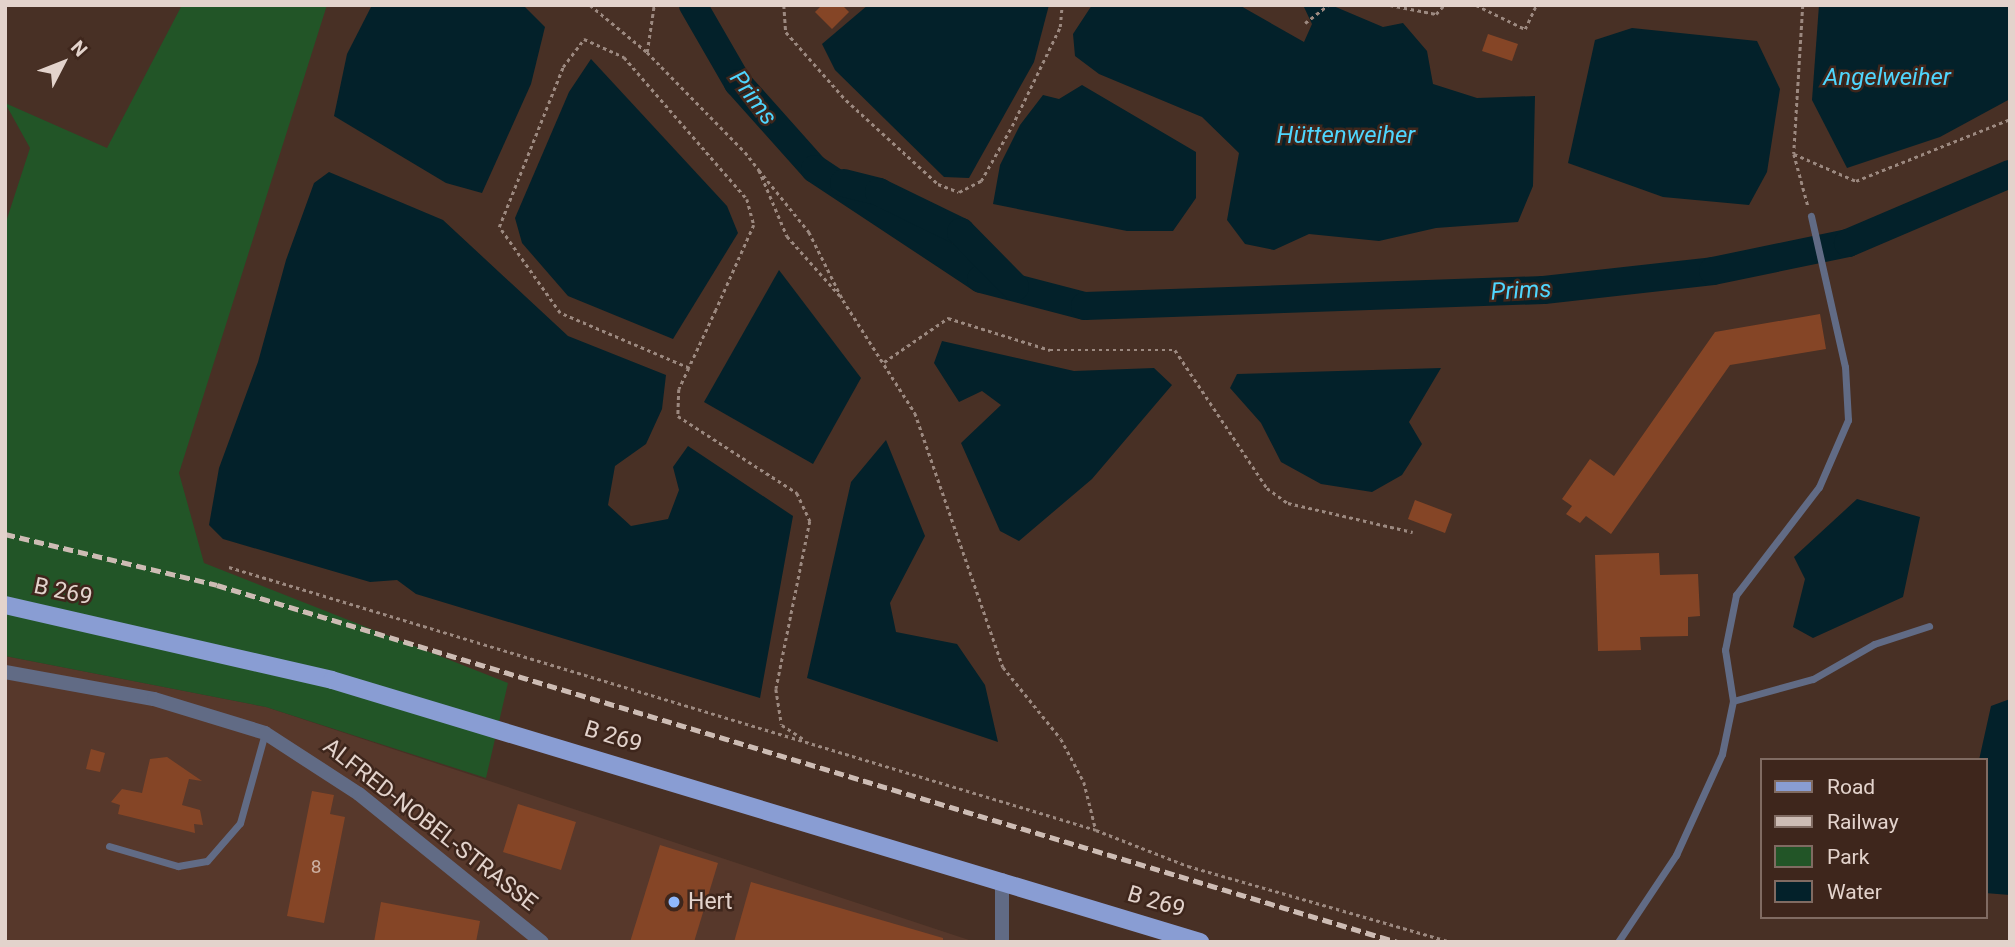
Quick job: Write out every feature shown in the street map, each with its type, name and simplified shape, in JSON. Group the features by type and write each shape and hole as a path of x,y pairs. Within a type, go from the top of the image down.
{"main road":[{"name":"B 269","path":"5,605 332,680 1002,880 1200,942"}],"street":[{"name":"ALFRED-NOBEL-STRASSE","path":"5,672 154,699 265,733 359,794 542,942"},
{"path":"1002,880 1002,942"}],"lane":[{"path":"1618,942 1676,855 1721,754 1733,701 1725,650 1736,595 1819,487 1848,420 1830,289 1811,216"},
{"path":"1733,701 1813,679 1874,644 1929,626"},
{"path":"109,846 178,866 207,861 240,823 265,733"}],"path":[{"path":"590,5 647,52 759,170 809,232 843,300 915,413 1003,667 1060,739 1084,782 1096,830"},
{"path":"647,52 654,5"},
{"path":"784,5 786,32 846,100 938,184 960,192 981,181 1012,126 1059,27 1062,5"},
{"path":"1305,23 1328,5"},
{"path":"1390,5 1436,14 1444,5"},
{"path":"1476,5 1525,29 1536,5"},
{"path":"1803,5 1794,154 1811,216"},
{"path":"689,368 560,313 499,227 552,92 584,39 624,57 747,199 754,225 689,368 678,416 797,493 810,521 776,689 782,725 805,740"},
{"path":"1794,154 1856,181 2010,119"},
{"path":"759,170 787,236 843,300"},
{"path":"884,362 948,317 1050,350 1175,350 1267,488 1288,503 1413,532"},
{"path":"229,567 1096,830 1188,866 1451,942"}],"shaded area":[{"path":"5,656 266,707 975,942 5,942"}],"green space":[{"path":"182,5 327,5 179,473 204,563 508,683 486,778 266,707 5,656 5,225 30,148 5,103 107,148"}],"water":[{"path":"372,5 523,5 545,27 531,84 482,193 446,183 334,116 347,54"},
{"path":"868,5 1049,5 1034,62 969,178 944,177 835,70 822,44"},
{"name":"Hüttenweiher","path":"1092,5 1239,5 1304,42 1312,24 1303,5 1331,5 1383,27 1403,23 1427,51 1433,84 1477,98 1535,96 1533,186 1518,222 1436,228 1379,241 1309,234 1274,250 1245,244 1227,220 1239,153 1202,117 1099,74 1075,56 1073,34"},
{"name":"Angelweiher","path":"1819,5 2010,5 2010,99 1940,137 1847,168 1812,100"},
{"path":"1632,28 1757,41 1780,89 1767,172 1749,205 1663,197 1568,163 1595,40"},
{"path":"591,59 727,206 738,233 673,339 568,296 522,243 515,218 569,92"},
{"path":"1082,85 1196,152 1196,198 1173,231 1127,231 993,204 1000,165 1020,125 1043,95 1059,99"},
{"path":"329,172 443,220 568,336 666,375 662,409 646,444 615,466 608,505 631,526 668,519 679,490 673,467 688,446 793,516 760,698 416,594 397,580 370,582 223,539 209,525 219,468 258,362 286,260 314,183"},
{"path":"779,270 861,378 813,464 704,402"},
{"path":"942,341 1074,371 1154,368 1172,385 1092,479 1019,541 1000,531 961,443 1001,405 982,391 959,402 934,363"},
{"path":"1441,368 1409,422 1422,444 1402,475 1372,492 1321,484 1281,462 1261,423 1230,388 1237,374"},
{"path":"886,440 925,536 890,603 896,632 957,644 985,685 998,742 807,678 851,482"},
{"path":"1857,499 1920,517 1903,597 1813,638 1793,627 1805,579 1794,557"},
{"path":"2010,699 2010,895 1987,893 1987,758 1979,758 1991,706"}],"building":[{"path":"822,5 842,5 849,12 832,29 815,12"},
{"path":"1488,34 1518,44 1512,61 1482,51"},
{"path":"1820,314 1826,349 1730,365 1611,534 1586,516 1580,523 1566,514 1572,506 1562,499 1590,459 1614,476 1715,332"},
{"path":"1415,500 1452,514 1445,533 1408,519"},
{"path":"1659,553 1660,575 1698,574 1700,616 1688,617 1688,636 1640,637 1641,650 1598,651 1595,555"},
{"path":"91,749 105,753 100,772 86,769"},
{"path":"167,757 202,781 189,779 182,805 200,810 203,825 194,824 195,833 118,814 120,805 111,802 122,789 142,793 150,759"},
{"path":"312,791 334,795 330,814 345,817 324,923 287,916"},
{"path":"518,804 576,822 561,870 503,852"},
{"name":"Hert","path":"660,845 718,863 694,942 630,942"},
{"path":"751,882 943,938 943,942 734,942"},
{"path":"381,902 480,921 476,942 374,942"}],"waterway":[{"name":"Prims","path":"693,5 738,83 815,169 981,279 1085,306 1544,290 1713,271 1848,243 2010,174"},
{"name":"Prims","path":"844,183 879,192 961,232 1015,287"}],"railway":[{"path":"5,534 217,585 1397,942"}],"place":[{"name":"Hert","path":"674,902"}]}
